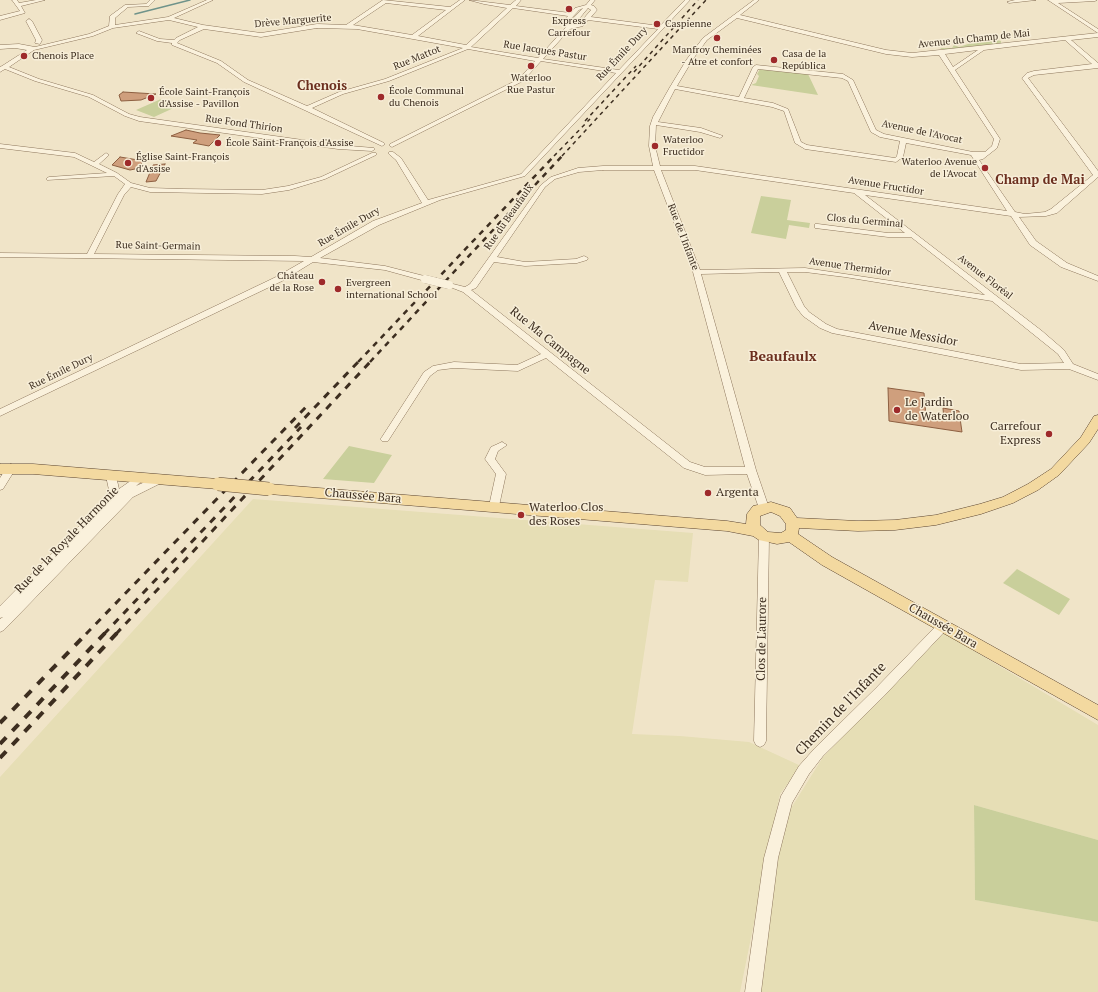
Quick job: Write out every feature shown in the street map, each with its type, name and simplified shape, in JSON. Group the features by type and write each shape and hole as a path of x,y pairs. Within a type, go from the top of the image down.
{"main road":[{"path":"791,529 786,512 779,509 764,508 758,510 758,529 777,539 791,529 895,525 936,520 981,509 1008,500 1033,487 1055,472 1085,440 1098,419"},
{"name":"Chaussée Bara","path":"6,468 494,506 758,529"},
{"name":"Chaussée Bara","path":"791,529 827,561 1098,714"}],"street":[{"path":"0,18 21,13 23,11 14,0"},
{"path":"19,6 43,0"},
{"path":"112,27 112,17 127,6 147,5 153,0"},
{"path":"0,47 29,47 52,44 91,35 112,27 169,18 211,0"},
{"path":"255,0 260,0"},
{"path":"278,0 288,0"},
{"path":"413,37 463,0"},
{"path":"471,0 571,15"},
{"name":"Rue Mattot","path":"306,108 341,92 387,80 468,48 519,0"},
{"path":"174,42 176,46 220,62 246,81 382,144 392,145 508,88 525,76 593,0"},
{"name":"Rue Émile Dury","path":"0,413 273,282 316,259 376,223 426,203 522,175 688,0"},
{"name":"Rue de l'Infante","path":"757,0 699,46 673,87 654,123 652,154 698,272 751,470 764,508"},
{"path":"1009,2 1034,0"},
{"path":"1052,1 1095,0"},
{"path":"347,27 385,1 450,9"},
{"path":"1052,1 1098,31"},
{"path":"588,6 594,8 582,25 570,27 564,23 578,7 588,6"},
{"name":"Avenue du Champ de Mai","path":"736,16 886,52 912,55 1098,35"},
{"name":"Drève Marguerite","path":"169,18 203,27 261,35 317,26 347,27 413,37 468,48"},
{"path":"588,18 662,28"},
{"path":"29,21 40,40 41,45"},
{"path":"139,32 159,40 174,42 203,27"},
{"path":"1066,38 1098,65"},
{"path":"2,68 29,47"},
{"name":"Rue Jacques Pastur","path":"468,48 620,72"},
{"path":"952,70 983,48"},
{"path":"941,53 997,139 994,147 986,154 976,157 979,166 1033,242 1046,254 1064,265 1098,279"},
{"path":"1097,175 1025,78 1029,74 1034,73 1098,65"},
{"name":"Avenue de l'Avocat","path":"741,99 756,67 843,76 850,80 874,132 882,136 976,157"},
{"name":"Rue Fond Thirion","path":"2,68 91,96 127,115 139,119 381,153"},
{"path":"673,87 777,106 786,110 798,143 805,147 896,160 900,157 903,140"},
{"path":"654,123 701,130 720,136"},
{"path":"381,153 382,144"},
{"path":"0,146 80,156 115,174 129,184 150,190 250,192 277,190 312,182 394,148 392,145"},
{"path":"381,153 399,159 426,203"},
{"path":"95,164 106,155"},
{"path":"1088,161 1098,160"},
{"name":"Avenue Fructidor","path":"657,168 708,170 1014,215 1037,216 1054,211 1097,175"},
{"name":"Rue du Beaufaulx","path":"466,290 479,277 543,186 553,178 567,173 590,169 657,168"},
{"path":"49,179 115,174"},
{"path":"90,256 121,194 129,184"},
{"name":"Avenue Floréal","path":"857,192 910,235 998,299 1061,352 1070,366"},
{"name":"Clos du Germinal","path":"818,226 888,235 910,235"},
{"name":"Rue Saint-Germain","path":"0,255 316,259"},
{"path":"492,259 525,264 577,260 584,258"},
{"name":"Rue Ma Campagne","path":"316,259 385,268 466,290 688,465 705,471 751,470"},
{"name":"Avenue Thermidor","path":"698,272 782,270 845,275 998,299"},
{"name":"Avenue Messidor","path":"782,270 800,307 806,314 823,326 835,331 1021,367 1070,366"},
{"path":"452,286 479,277"},
{"path":"385,439 427,374 436,368 454,365 518,368 547,354"},
{"path":"1070,366 1098,377"},
{"path":"494,506 501,474 490,459 494,449 502,445"},
{"path":"0,486 6,468"},
{"name":"Rue de la Royale Harmonie","path":"111,476 114,490 113,498"},
{"name":"Rue de la Royale Harmonie","path":"0,613 113,498 139,479"},
{"name":"Rue de la Royale Harmonie","path":"0,626 129,494 158,480"},
{"name":"Clos de L'aurore","path":"758,529 760,741"},
{"name":"Chemin de l'Infante","path":"753,992 771,858 786,801 804,770 820,752 943,626"}],"shaded area":[{"path":"253,499 693,533 688,582 655,580 632,734 680,736 749,742 801,766 780,794 740,992 0,992 0,777"},
{"path":"944,633 1098,725 1098,840 974,805 975,900 1098,922 1098,992 760,992 764,973 773,876 788,813 823,757"}],"green space":[{"path":"977,36 1001,41 1001,44 945,51 940,48 952,48 954,45 959,47 974,42"},
{"path":"760,69 808,74 818,95 751,85 756,83 759,76 757,74"},
{"path":"161,99 178,106 154,117 136,110"},
{"path":"761,196 791,200 787,220 810,223 809,228 789,225 786,239 751,233"},
{"path":"349,446 392,455 374,483 323,479"},
{"path":"1017,569 1070,599 1059,615 1003,583"},
{"path":"974,805 1098,840 1098,922 975,900"}],"building":[{"name":"École Saint-François d'Assise - Pavillon","path":"123,92 156,94 141,100 121,101 119,95"},
{"path":"186,130 220,135 209,146 193,143 197,140 171,136"},
{"name":"Église Saint-François d'Assise","path":"120,157 144,161 135,169 130,170 112,165"},
{"path":"165,164 156,181 146,182 153,165"},
{"name":"Le Jardin de Waterloo","path":"888,388 924,393 926,417 944,420 943,408 959,411 962,432 889,421"}],"waterway":[{"path":"135,14 190,0"}],"railway":[{"path":"634,72 698,0"},
{"path":"562,156 706,0"},
{"path":"585,121 636,66"},
{"path":"554,156 590,119"},
{"path":"358,362 555,155"},
{"path":"370,362 563,155"},
{"path":"295,428 359,361"},
{"path":"116,634 371,361"},
{"path":"86,634 306,407"},
{"path":"104,634 301,427"},
{"path":"0,723 87,633"},
{"path":"0,744 105,633"},
{"path":"0,758 117,633"}],"place":[{"name":"Express Carrefour","path":"569,9"},
{"name":"Caspienne","path":"657,24"},
{"name":"Manfroy Cheminées - Atre et confort","path":"717,38"},
{"name":"Chenois Place","path":"24,56"},
{"name":"Casa de la República","path":"774,60"},
{"name":"Waterloo Rue Pastur","path":"531,66"},
{"name":"École Communal du Chenois","path":"381,97"},
{"name":"École Saint-François d'Assise - Pavillon","path":"151,98"},
{"name":"École Saint-François d'Assise","path":"218,143"},
{"name":"Waterloo Fructidor","path":"655,146"},
{"name":"Église Saint-François d'Assise","path":"128,163"},
{"name":"Waterloo Avenue de l'Avocat","path":"985,168"},
{"name":"Château de la Rose","path":"322,282"},
{"name":"Evergreen international School","path":"338,289"},
{"name":"Le Jardin de Waterloo","path":"897,410"},
{"name":"Carrefour Express","path":"1049,434"},
{"name":"Argenta","path":"708,493"},
{"name":"Waterloo Clos des Roses","path":"521,515"}],"district":[{"name":"Chenois","path":"322,86"},
{"name":"Champ de Mai","path":"1040,180"},
{"name":"Beaufaulx","path":"783,357"}]}
